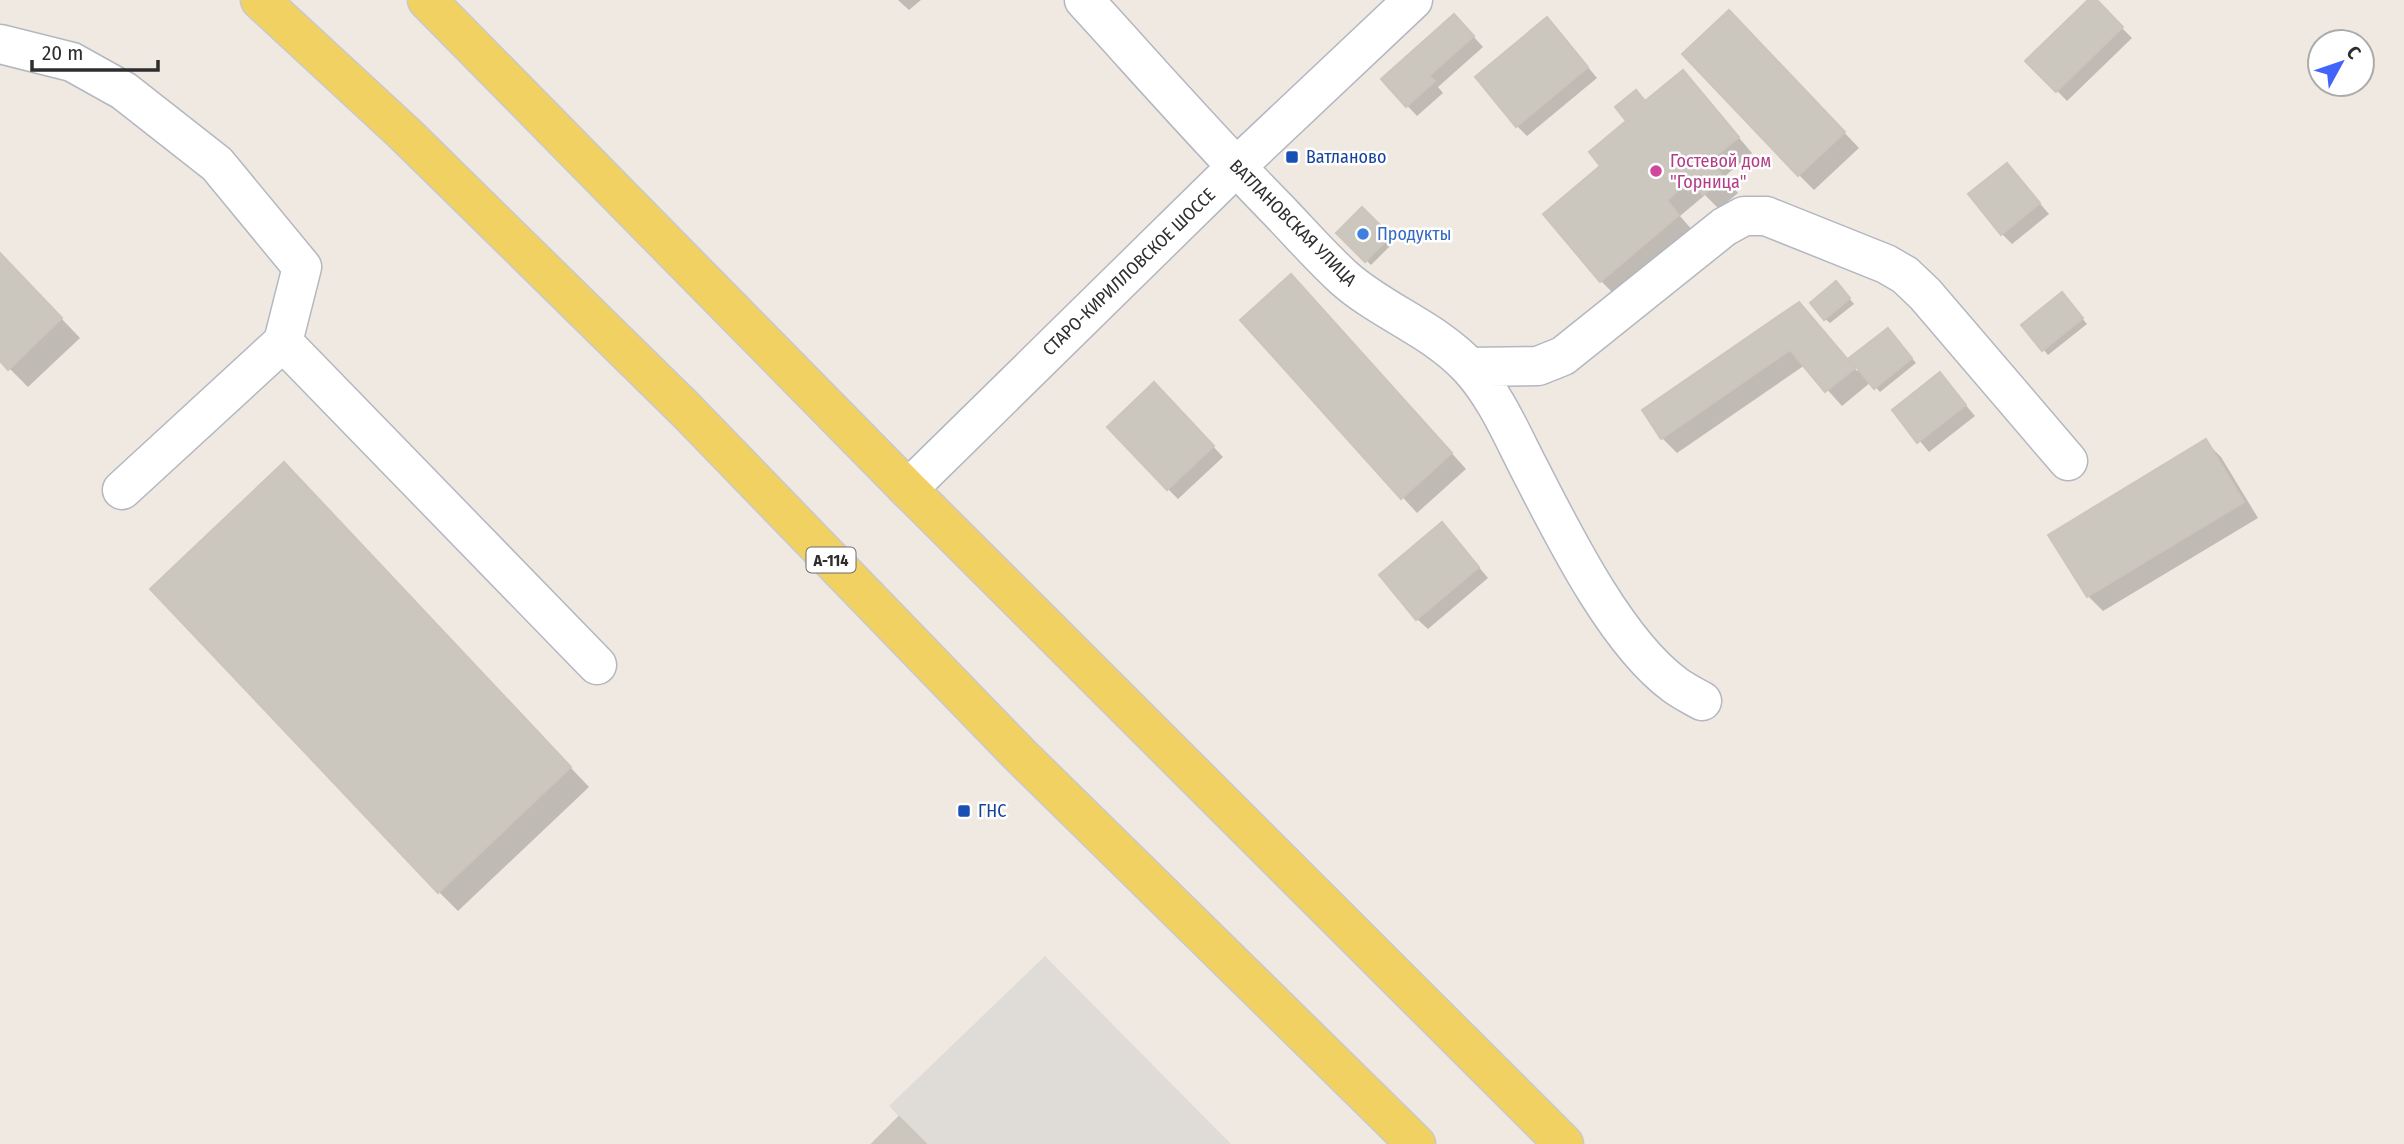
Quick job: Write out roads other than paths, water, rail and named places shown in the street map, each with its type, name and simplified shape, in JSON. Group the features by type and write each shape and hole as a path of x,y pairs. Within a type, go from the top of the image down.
{"main road":[{"name":"А-114","path":"260,0 405,134 686,410 1019,754 1416,1144"},
{"path":"427,0 908,489 1564,1144"}],"street":[{"name":"ВАТЛАНОВСКАЯ УЛИЦА","path":"1084,0 1236,167 1344,278 1387,310 1434,338 1469,367 1500,410 1542,494 1589,578 1620,626 1649,661 1674,685 1702,701"},
{"name":"СТАРО-КИРИЛЛОВСКОЕ ШОССЕ","path":"908,489 1236,167 1413,0"},
{"path":"0,44 72,62 124,91 217,164 302,267 283,342 122,490"},
{"path":"1469,367 1538,366 1563,356 1724,227 1744,216 1766,216 1885,264 1905,275 1925,294 2068,461"},
{"path":"283,342 597,665"}],"place":[{"name":"Ватланово","path":"1292,157"},
{"name":"Гостевой дом \"Горница\"","path":"1656,171"},
{"name":"Продукты","path":"1363,234"},
{"name":"ГНС","path":"964,811"}]}
